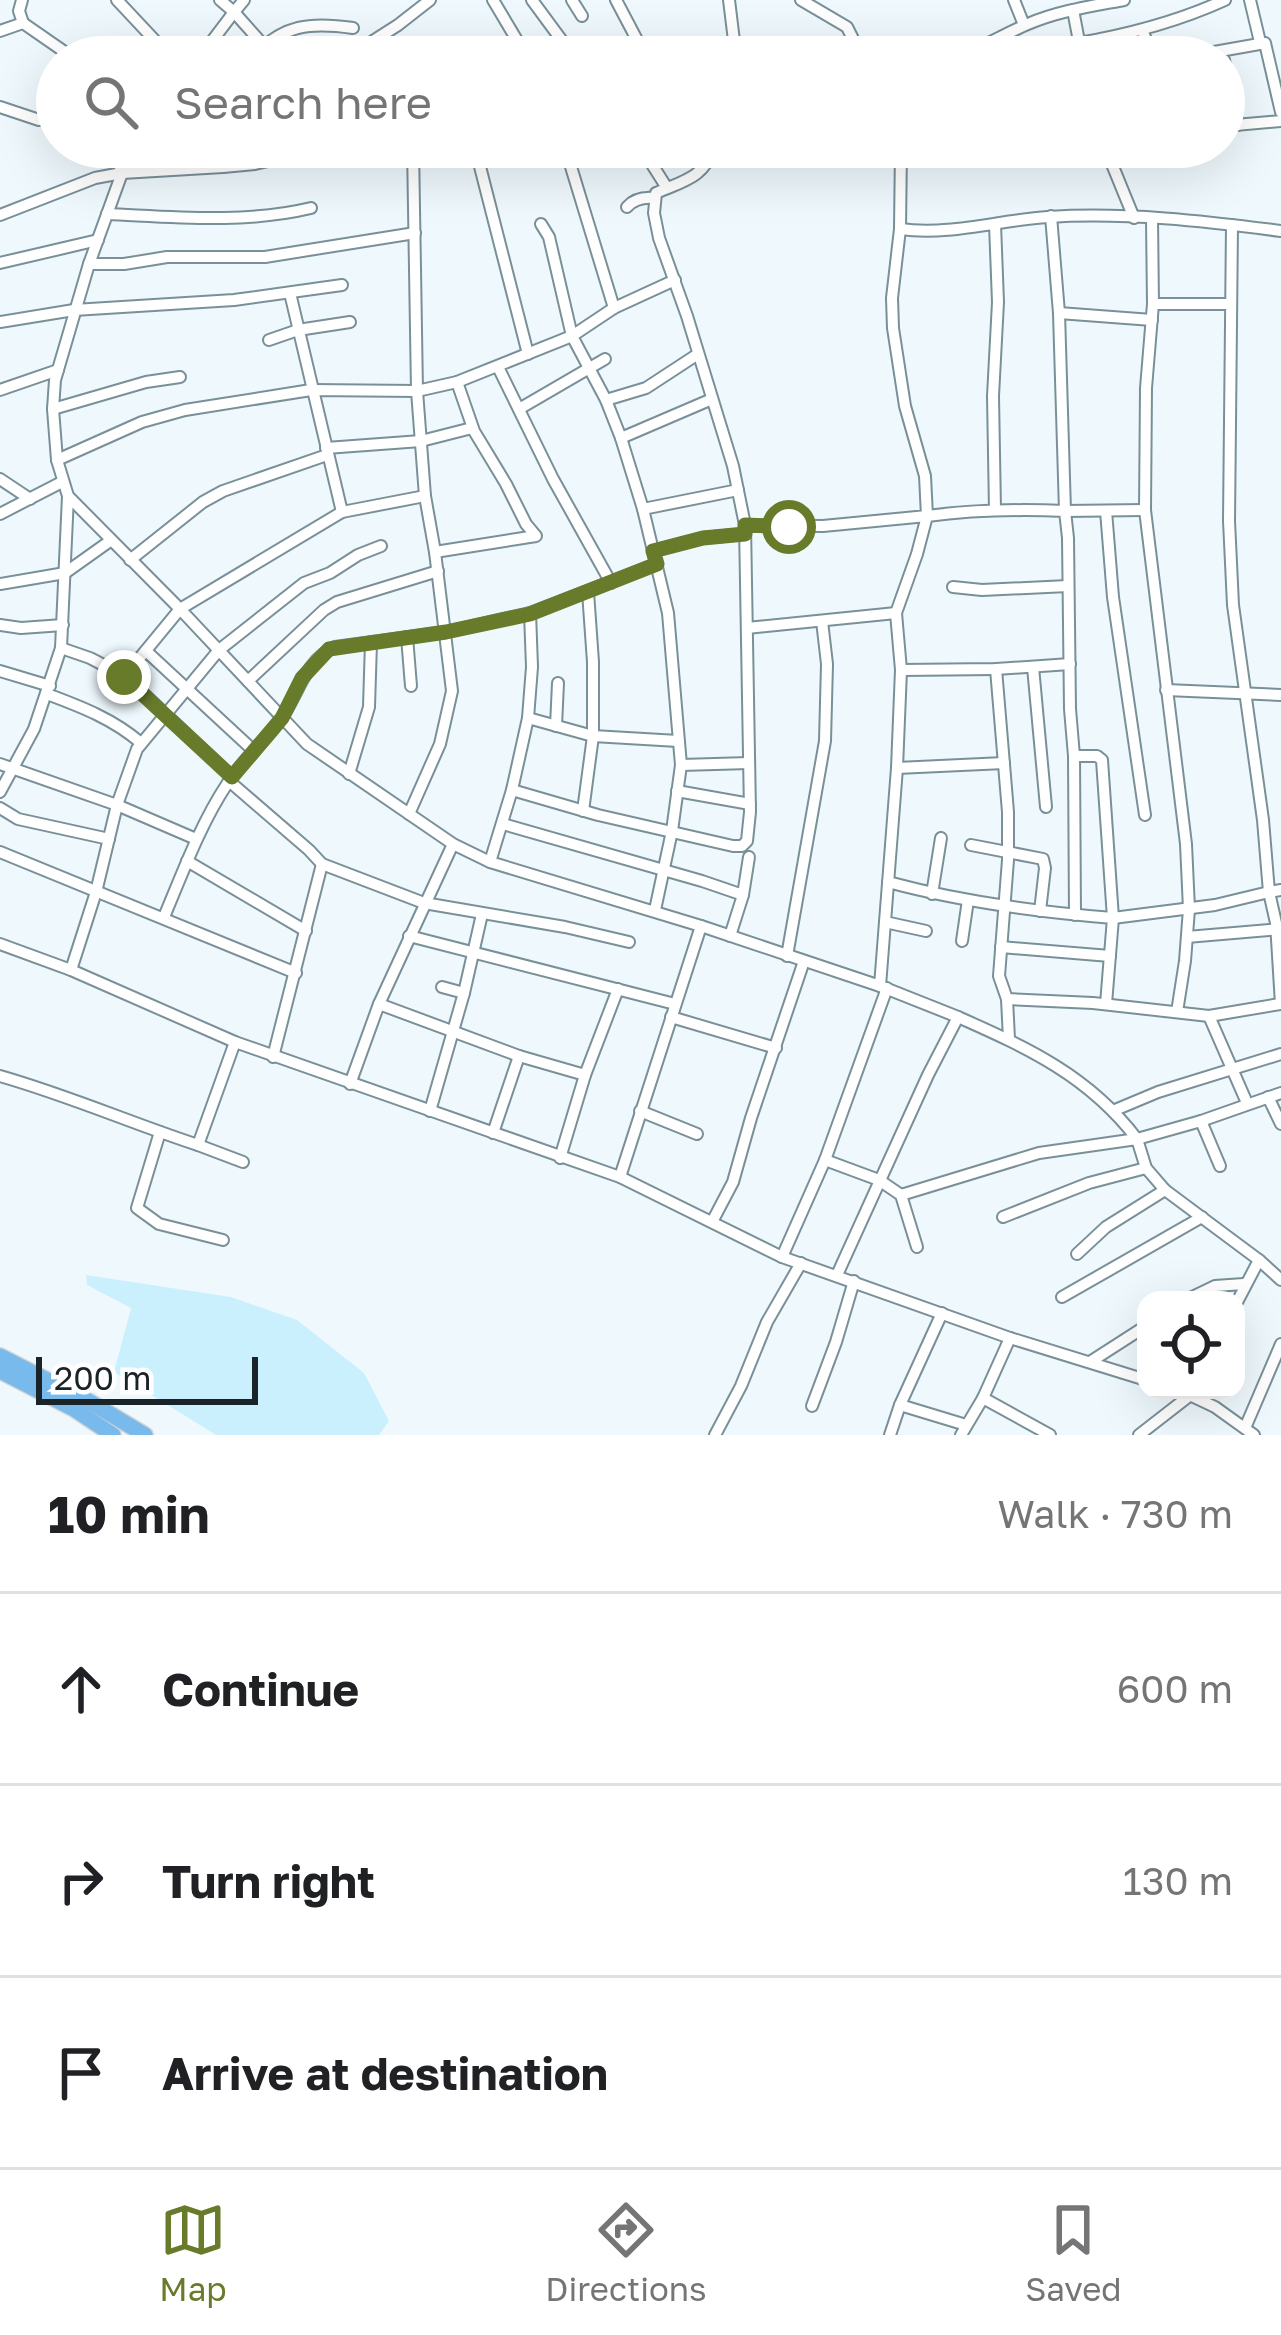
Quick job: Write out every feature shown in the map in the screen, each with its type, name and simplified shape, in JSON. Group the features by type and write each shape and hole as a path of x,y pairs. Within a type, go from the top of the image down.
{"highway":[{"path":"0,1356 145,1435"},
{"path":"0,1371 113,1435"}],"street":[{"path":"22,0 23,22 43,36"},
{"path":"117,0 151,36"},
{"path":"220,0 254,36"},
{"path":"216,36 244,0"},
{"path":"494,0 514,36"},
{"path":"532,0 559,36"},
{"path":"572,0 582,16"},
{"path":"616,0 635,36"},
{"path":"729,0 733,36"},
{"path":"801,0 847,27 852,36"},
{"path":"1013,0 1024,26"},
{"path":"1055,0 1067,12 1076,36"},
{"path":"1006,36 1092,3 1124,0"},
{"path":"1120,36 1143,32 1225,0"},
{"path":"1250,0 1260,42"},
{"path":"376,36 421,2"},
{"path":"0,32 23,22"},
{"path":"275,36 290,29 353,28"},
{"path":"1143,32 1145,36"},
{"path":"1245,48 1265,43 1281,116 1245,122"},
{"path":"0,107 36,119"},
{"path":"120,168 122,173"},
{"path":"125,168 88,264 58,370 53,410 62,482 68,496 110,541 307,744 453,844 490,862 655,910 884,987 1009,1039 1088,1087 1115,1110 1137,1138 1146,1168 1165,1190 1281,1280"},
{"path":"0,215 122,173 206,168"},
{"path":"409,814 432,765 452,691 425,496 413,168"},
{"path":"480,168 528,354"},
{"path":"571,168 614,308"},
{"path":"654,168 667,188"},
{"path":"512,790 672,831 742,846 747,841 745,530 712,399 659,238 654,198 705,168"},
{"path":"782,1256 825,1160 884,987 901,670 896,613 927,516 925,476 905,406 893,328 901,168"},
{"path":"1114,168 1134,218"},
{"path":"627,207 644,197 654,198"},
{"path":"107,214 200,218 281,215 310,208"},
{"path":"900,229 1052,217 1152,219 1281,232"},
{"path":"1052,217 1075,756 1075,915"},
{"path":"1152,219 1154,304 1145,426 1145,511 1190,909 1177,1012"},
{"path":"541,224 549,237 572,336 621,438 668,613 681,765 655,910"},
{"path":"994,224 998,302 993,396 995,510"},
{"path":"1007,999 1209,1016 1280,1004 1275,891 1266,858 1233,604 1228,521 1232,225"},
{"path":"88,264 179,256 265,257 415,233"},
{"path":"0,263 98,240"},
{"path":"57,460 142,422 185,410 311,390 418,391 458,382 572,336 614,308 675,280"},
{"path":"0,322 74,310 234,300 342,285"},
{"path":"290,293 342,512"},
{"path":"1154,304 1230,304"},
{"path":"1059,313 1152,320"},
{"path":"268,340 350,322"},
{"path":"605,400 646,388 698,354"},
{"path":"519,409 605,359"},
{"path":"498,368 611,583"},
{"path":"0,390 58,370"},
{"path":"53,410 146,382 180,377"},
{"path":"435,552 536,536 472,428 458,382"},
{"path":"621,438 712,399"},
{"path":"130,560 223,491 327,452 421,441 472,428"},
{"path":"0,478 30,499"},
{"path":"0,514 62,482"},
{"path":"643,508 738,490"},
{"path":"0,792 6,765 34,729 61,648 68,496"},
{"path":"124,677 181,609 342,512 425,496"},
{"path":"164,917 196,839 231,779 282,718 302,678 324,652 335,647 446,632 530,614 611,583 703,538 745,530 995,510 1145,511"},
{"path":"1106,511 1113,597 1145,815"},
{"path":"0,584 65,573 110,541"},
{"path":"71,970 117,805 141,743 219,650 304,583 381,546"},
{"path":"248,681 337,602 438,571"},
{"path":"953,586 982,590 1068,586"},
{"path":"583,811 593,736 587,592"},
{"path":"747,628 896,613"},
{"path":"490,862 528,718 530,614"},
{"path":"787,956 825,741 827,664 821,620"},
{"path":"0,625 63,625"},
{"path":"407,637 410,686"},
{"path":"349,774 369,707 371,642"},
{"path":"61,648 124,677 322,864 424,903 629,942"},
{"path":"146,652 254,751"},
{"path":"901,670 1070,664"},
{"path":"1033,667 1046,808"},
{"path":"996,669 1008,852 999,976 1007,999 1009,1039"},
{"path":"0,671 99,713 141,743"},
{"path":"556,726 558,683"},
{"path":"1166,690 1281,695"},
{"path":"528,718 593,736 678,741"},
{"path":"1075,756 1102,760 1113,918 1106,1004"},
{"path":"681,765 749,763"},
{"path":"897,768 1004,763"},
{"path":"6,765 196,839"},
{"path":"677,791 750,804"},
{"path":"0,808 18,819 109,839"},
{"path":"502,824 703,880 742,896"},
{"path":"932,894 941,838"},
{"path":"350,1084 379,1004 453,844"},
{"path":"971,845 1043,859 1040,911"},
{"path":"1266,858 1281,851"},
{"path":"0,852 296,973"},
{"path":"730,936 749,857"},
{"path":"188,861 306,931"},
{"path":"273,1057 322,864"},
{"path":"888,882 1005,906 1113,918 1190,909 1275,891"},
{"path":"962,941 968,900"},
{"path":"430,1111 482,914"},
{"path":"885,922 926,932"},
{"path":"620,1178 701,926"},
{"path":"1187,937 1279,929"},
{"path":"409,936 675,1004"},
{"path":"0,944 273,1057 644,1186 782,1256 1010,1338 1137,1377"},
{"path":"1001,947 1110,956"},
{"path":"712,1222 733,1182 804,961"},
{"path":"442,987 464,993"},
{"path":"560,1158 618,989"},
{"path":"379,1004 585,1075"},
{"path":"1209,1016 1247,1103"},
{"path":"670,1017 776,1048"},
{"path":"837,1275 958,1017"},
{"path":"198,1145 235,1042"},
{"path":"1115,1110 1281,1054"},
{"path":"493,1133 519,1056"},
{"path":"0,1076 243,1162"},
{"path":"901,1195 1039,1153 1137,1138 1201,1121 1275,1095 1281,1124"},
{"path":"640,1111 697,1134"},
{"path":"1201,1121 1220,1166"},
{"path":"160,1132 137,1208 159,1224 223,1240"},
{"path":"825,1160 879,1180 901,1195 917,1247"},
{"path":"1004,1217 1089,1183 1146,1168"},
{"path":"1077,1254 1106,1226 1165,1190"},
{"path":"1062,1297 1202,1217"},
{"path":"1241,1291 1259,1260"},
{"path":"715,1435 767,1322 801,1263"},
{"path":"812,1406 854,1281"},
{"path":"1205,1291 1244,1284"},
{"path":"890,1435 942,1312"},
{"path":"1090,1362 1137,1332"},
{"path":"899,1405 964,1430 1010,1338"},
{"path":"1200,1399 1250,1431 1281,1344"},
{"path":"983,1398 1050,1435"},
{"path":"1139,1435 1179,1399"}],"shaded area":[{"path":"86,1275 231,1297 297,1320 364,1373 389,1421 379,1435 216,1435 114,1372 131,1308 87,1285"}],"route":[{"path":"124,677 232,777 282,718 302,678 329,649 530,614 657,564 653,551 703,538 745,534 745,525 789,527"}]}
